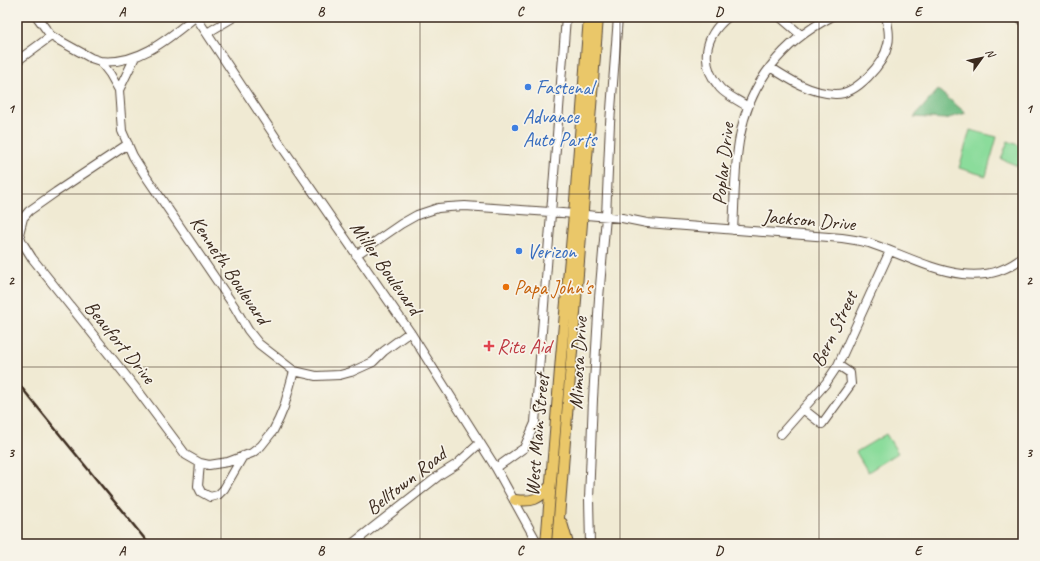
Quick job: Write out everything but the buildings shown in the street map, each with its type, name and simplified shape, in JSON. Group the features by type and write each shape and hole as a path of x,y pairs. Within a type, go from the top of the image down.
{"main road":[{"name":"West Main Street","path":"557,544 579,215 589,17"},
{"name":"West Main Street","path":"546,544 550,486 579,215 598,17"},
{"path":"515,500 534,500 543,495 550,486"},
{"path":"560,515 568,544"}],"street":[{"name":"Kenneth Boulevard","path":"37,17 52,36 91,58 100,61 112,62 135,57 153,49 196,17"},
{"name":"Miller Boulevard","path":"196,17 280,144 410,332 496,468 538,544"},
{"path":"207,33 234,17"},
{"path":"496,468 524,448 535,423 566,17"},
{"name":"Mimosa Drive","path":"590,544 589,499 592,406 606,217 610,123 618,17"},
{"path":"728,17 714,31 707,49 706,59 710,74 721,89 748,107"},
{"path":"780,17 801,35"},
{"name":"Poplar Drive","path":"733,230 738,150 748,107 770,67 781,53 801,35 831,17"},
{"path":"770,67 793,82 820,92 837,94 854,88 872,74 883,58 889,43 888,22 886,17"},
{"path":"1019,17 1023,21"},
{"path":"17,60 52,36"},
{"path":"119,90 135,57"},
{"name":"Kenneth Boulevard","path":"100,61 110,74 119,90 122,131 145,175 234,306 248,330 259,344 294,371 316,376 340,375 351,372 373,362 384,351 410,332"},
{"name":"Beaufort Drive","path":"128,144 30,211 23,218 18,234 32,258 139,392 186,455 200,463"},
{"name":"Jackson Drive","path":"356,255 417,215 438,208 465,206 606,217 646,223 842,238 869,243 934,269 960,274 973,275 998,271 1023,257"},
{"name":"Bern Street","path":"782,434 826,383 838,365 890,251"},
{"path":"803,409 822,424 851,384 850,373 838,365"},
{"path":"243,456 224,489 218,495 210,497 201,492 198,486 200,463 220,463 252,453 261,446 273,431 284,407 294,371"},
{"name":"Belltown Road","path":"352,544 435,479 457,464 480,443"}],"green space":[{"path":"938,90 966,113 945,119 914,117"},
{"path":"970,130 997,137 986,176 959,168"},
{"path":"1008,141 1023,147 1023,168 1001,159"},
{"path":"886,434 898,453 868,472 856,452"}],"railway":[{"path":"17,382 149,544"}],"place":[{"name":"Fastenal","path":"528,87"},
{"name":"Advance Auto Parts","path":"515,128"},
{"name":"Verizon","path":"519,251"},
{"name":"Papa John's","path":"506,287"},
{"name":"Rite Aid","path":"489,346"}]}
